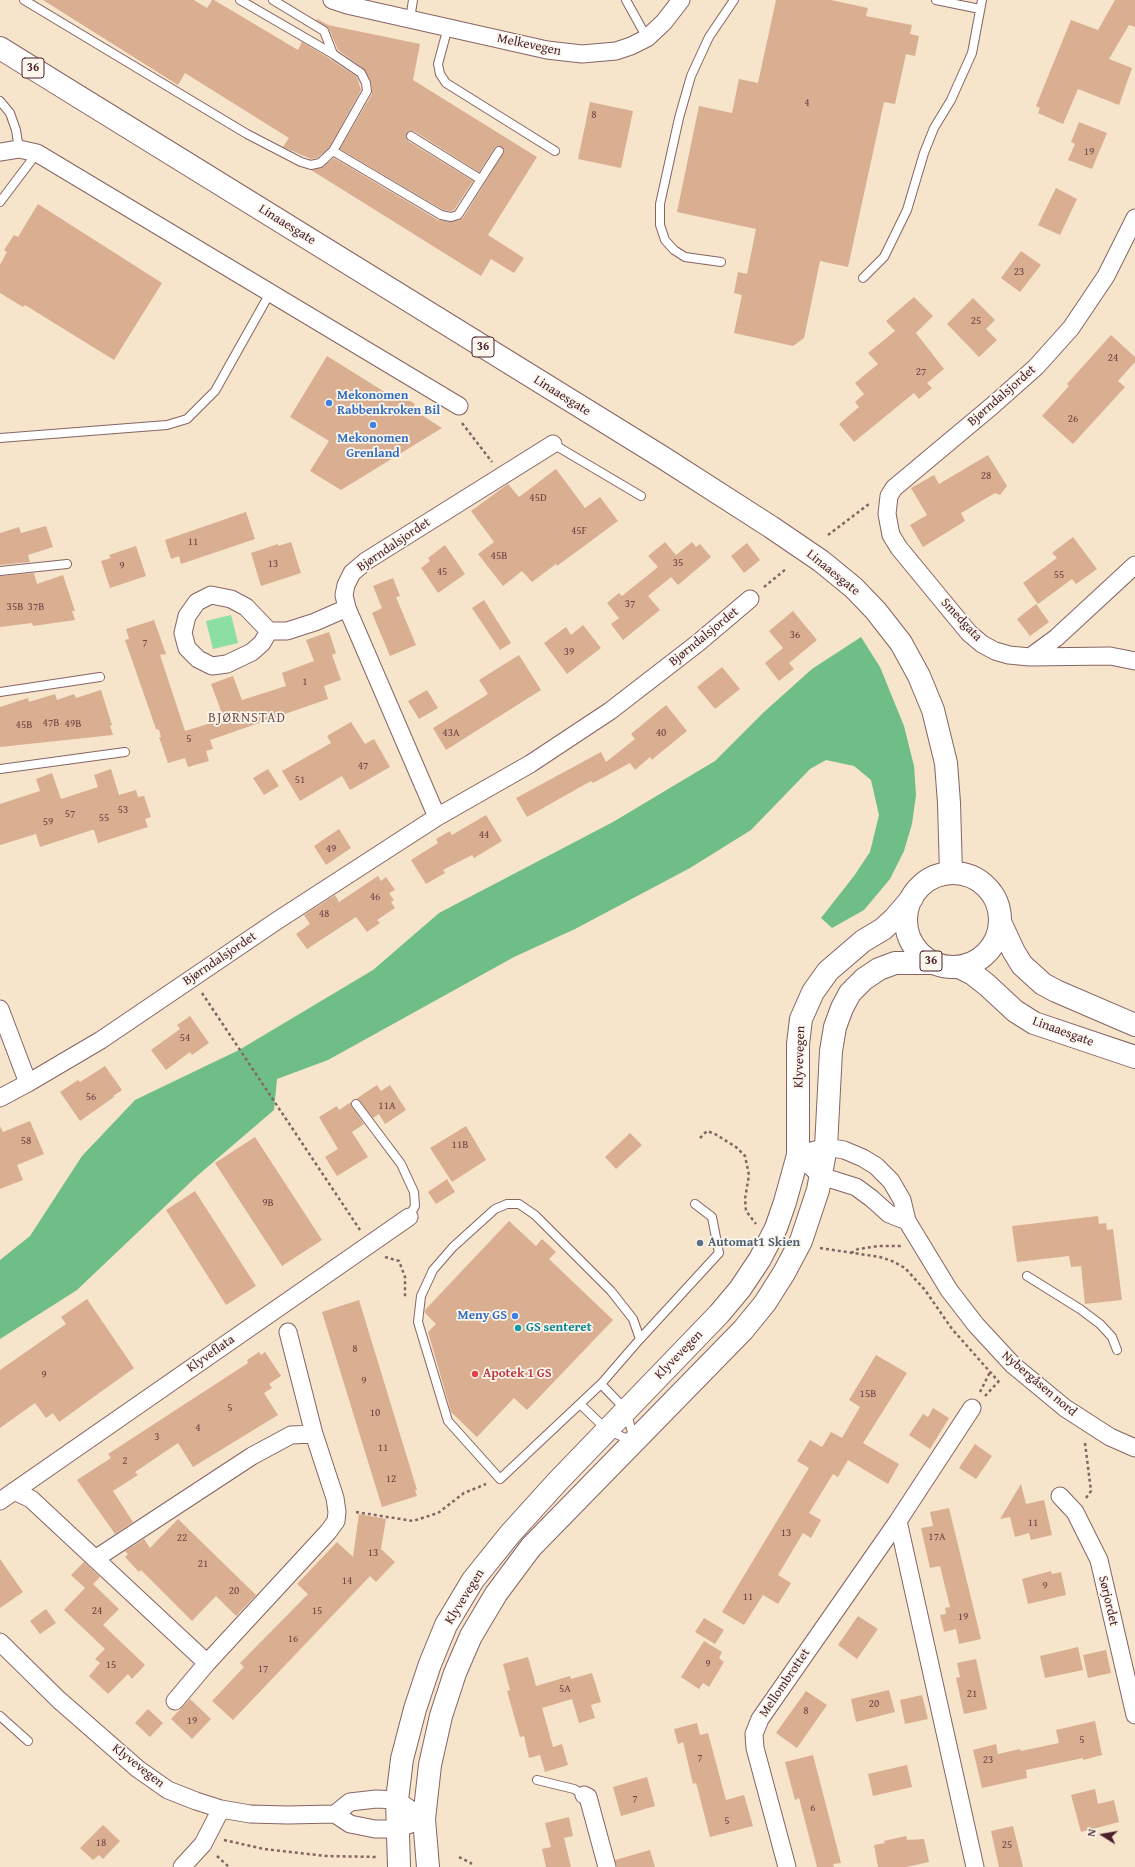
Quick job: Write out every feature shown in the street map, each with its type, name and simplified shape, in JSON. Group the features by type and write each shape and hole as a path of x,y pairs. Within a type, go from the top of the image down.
{"main road":[{"name":"Linaaesgate","path":"0,48 681,470 771,527 821,561 854,588 876,611 901,643 919,676 933,710 946,763 949,803 950,873"},
{"name":"Linaaesgate","path":"950,873 970,876 987,886 999,909 1000,922 998,935 992,947 983,957 971,964 959,967 946,967 934,963 921,954 912,942 907,928 907,913 912,898 918,888 928,880 939,875 950,873"},
{"name":"Klyvevegen","path":"399,1867 397,1800 402,1759 415,1709 430,1664 446,1626 473,1580 510,1534 626,1410 719,1314 740,1290 760,1259 776,1228 786,1202 798,1155 798,1044 801,1019 813,992 828,971 841,958 888,924 912,898"},
{"name":"Linaaesgate","path":"1000,922 1014,952 1027,969 1043,984 1135,1025"},
{"name":"Klyvevegen","path":"428,1867 424,1819 430,1765 441,1716 455,1673 472,1636 496,1594 531,1547 576,1499 635,1442 743,1330 765,1303 784,1273 801,1240 810,1218 821,1176 826,1147 831,1051 835,1027 842,1008 847,998 864,979 879,969 895,963 934,963"},
{"name":"Linaaesgate","path":"959,967 978,978 1015,1011 1034,1023 1135,1057"}],"street":[{"name":"Melkevegen","path":"332,0 347,5 547,50 582,54 616,51 647,38 664,22 682,0"},
{"path":"0,152 19,149 37,153 459,406"},
{"name":"Bjørndalsjordet","path":"889,496 894,488 904,479 992,406 1036,367 1072,328 1106,276 1135,218"},
{"name":"Bjørndalsjordet","path":"437,817 347,608 344,595 346,585 352,573 366,561 553,444"},
{"name":"Smedgata","path":"889,496 887,506 888,523 891,535 899,548 969,633 982,644 995,651 1009,655 1030,657 1110,656 1135,661"},
{"path":"1030,657 1056,638 1135,565"},
{"path":"269,631 262,643 252,652 227,664 212,666 198,659 187,648 183,634 187,616 197,602 211,595 230,599 246,608 269,631 287,631 301,627 347,608"},
{"name":"Bjørndalsjordet","path":"0,1098 28,1084 100,1040 191,978 437,817 530,764 610,710 698,643 750,599"},
{"path":"0,1009 28,1084"},
{"name":"Nybergåsen nord","path":"798,1155 826,1147 844,1150 863,1158 876,1166 891,1181 902,1200 906,1221 949,1290 976,1325 1013,1366 1065,1408 1110,1437 1135,1448"},
{"path":"798,1155 821,1176 856,1187 889,1214 906,1221"},
{"name":"Klyveflata","path":"0,1501 409,1217"},
{"path":"175,1702 207,1663 328,1532 336,1521 337,1512 335,1498 314,1434 288,1332"},
{"name":"Mellombrottet","path":"787,1867 755,1748 754,1734 760,1719 898,1520 972,1408"},
{"path":"95,1559 252,1456 291,1435 314,1434"},
{"path":"14,1492 31,1499 207,1663"},
{"name":"Sørjordet","path":"1060,1496 1075,1512 1099,1560 1135,1714"},
{"path":"898,1520 975,1867"},
{"name":"Klyvevegen","path":"0,1642 60,1700 138,1769 168,1790 221,1809 250,1814 335,1814"},
{"path":"584,1795 588,1797 607,1867"},
{"path":"376,1799 397,1800 424,1819 397,1829 376,1829 350,1824 335,1814 350,1802 376,1799"},
{"path":"182,1867 202,1844 221,1809"}],"lane":[{"path":"24,0 247,134 301,162 311,165 320,163 333,151 367,91 366,83 361,73 334,54 240,0"},
{"path":"273,0 324,31 334,54"},
{"path":"410,19 414,0"},
{"path":"626,0 647,38"},
{"path":"721,262 685,257 674,250 665,240 660,225 660,204 690,76 709,37 734,0"},
{"path":"936,0 980,9"},
{"path":"863,278 884,257 907,210 924,153 934,128 951,100 972,53 982,0"},
{"path":"448,27 438,64 440,74 446,83 555,151"},
{"path":"0,101 10,113 16,130 19,149"},
{"path":"411,136 480,179"},
{"path":"333,151 441,215 450,217 458,215 499,151"},
{"path":"0,202 37,153"},
{"path":"0,438 167,424 187,419 215,391 270,293"},
{"name":"Bjørndalsjordet","path":"553,444 641,496"},
{"path":"0,571 67,564"},
{"path":"0,692 100,677"},
{"path":"0,769 125,752"},
{"path":"356,1104 401,1164 414,1192 415,1206 409,1217"},
{"path":"640,1339 633,1319 611,1291 535,1215 519,1204 507,1204 495,1209 453,1248 434,1270 421,1296 418,1322 448,1421 500,1479 602,1384 640,1339 719,1253 712,1217 695,1204"},
{"path":"1027,1276 1080,1309 1100,1324 1112,1337 1117,1350"},
{"path":"602,1384 626,1410 635,1442"},
{"path":"580,1404 607,1430 635,1442"},
{"path":"0,1716 28,1741"},
{"path":"537,1780 574,1789 584,1795"}],"path":[{"path":"459,406 462,423 502,476"},
{"path":"828,535 872,502 889,496"},
{"name":"Bjørndalsjordet","path":"750,599 786,569"},
{"path":"191,978 364,1248 365,1257 389,1257 399,1261 405,1277 405,1302"},
{"path":"700,1138 707,1132 715,1134 736,1147 744,1156 749,1175 746,1211 758,1225"},
{"path":"851,1253 858,1249 879,1246 923,1249"},
{"path":"819,1248 880,1257 905,1268 925,1290 960,1339 999,1382"},
{"path":"972,1408 1013,1366"},
{"path":"1075,1512 1091,1491 1084,1447 1087,1422"},
{"path":"337,1512 362,1511 413,1520 438,1513 464,1493 500,1479"},
{"path":"206,1837 264,1849 318,1855 379,1857"},
{"path":"459,1857 471,1863 471,1867"}],"green space":[{"path":"231,615 238,643 213,649 206,621"},
{"path":"861,637 880,667 904,726 914,766 916,795 912,824 904,851 890,879 864,910 832,928 821,918 854,876 870,852 879,815 871,780 854,766 826,760 810,769 751,830 690,868 575,929 514,957 328,1060 277,1079 274,1110 197,1176 77,1290 0,1339 0,1260 30,1236 82,1156 135,1100 239,1050 373,970 439,913 613,822 715,761 764,712 812,669"}],"building":[{"path":"43,0 194,0 207,8 212,0 214,0 298,50 302,42 330,59 357,77 361,90 329,148 317,158 311,159 283,147 289,138 185,73 178,85"},
{"path":"776,0 831,0 868,8 866,16 912,25 910,34 919,36 915,56 906,54 895,104 884,102 848,267 820,261 804,338 793,346 734,333 742,295 734,293 738,272 747,274 756,229 677,212 699,106 732,113 739,79 758,83"},
{"path":"1115,0 1135,0 1135,27 1129,25 1109,59 1132,68 1119,105 1078,89 1063,124 1038,113 1040,108 1036,106 1071,20 1098,30"},
{"path":"317,19 328,25 420,44 413,80 537,157 488,235 524,258 514,273 491,259 481,276 311,170 323,167 334,158 438,220 452,222 463,218 504,152 502,147 496,146 479,172 414,131 407,133 406,136 408,141 473,181 454,210 451,211 443,210 340,149 372,94 371,82 364,69 338,50 329,29 316,20"},
{"path":"590,102 633,111 621,168 578,159"},
{"path":"1079,122 1107,133 1092,169 1068,160 1075,144 1071,142"},
{"path":"1056,188 1077,199 1060,235 1038,225"},
{"path":"38,204 162,283 114,360 25,305 23,307 0,293 0,265 7,252 4,250 14,235 18,237"},
{"path":"1021,251 1041,265 1020,292 1001,278"},
{"path":"914,297 933,316 916,333 944,369 927,383 932,388 919,399 914,393 854,442 839,424 859,407 855,402 864,394 855,383 878,364 868,353 895,331 886,321"},
{"path":"973,298 995,320 986,329 997,340 979,357 947,324"},
{"path":"1111,335 1135,357 1135,362 1118,381 1125,387 1073,444 1042,416 1069,386 1067,384"},
{"path":"327,356 396,399 399,394 415,404 412,409 442,428 341,490 310,471 329,441 290,417"},
{"path":"988,455 1007,486 1000,495 995,493 961,513 965,521 923,547 910,525 927,515 911,488 934,475 939,484"},
{"path":"556,469 585,508 600,497 618,521 557,566 556,564 532,582 522,571 503,586 478,554 494,542 471,511 508,484 519,497"},
{"path":"246,512 255,539 181,564 179,556 171,559 165,540"},
{"path":"46,526 53,547 28,555 30,562 0,565 0,533 19,527 21,533"},
{"path":"1073,537 1097,569 1076,584 1072,579 1038,604 1023,583 1057,558 1052,553"},
{"path":"291,542 301,573 261,586 251,553 278,544 278,546"},
{"path":"665,542 676,555 692,542 696,547 700,544 711,557 678,585 671,577 648,596 660,610 623,640 611,624 619,618 607,603 619,593 622,596 658,567 648,556"},
{"path":"747,543 760,560 744,573 731,556"},
{"path":"445,545 465,574 438,593 421,568 430,561 428,558"},
{"path":"136,546 146,576 110,588 101,561 111,558 109,555"},
{"path":"34,573 37,584 63,575 75,611 72,611 75,620 33,626 32,623 0,627 0,576"},
{"path":"393,578 400,596 396,597 416,645 390,656 372,613 382,608 373,586"},
{"path":"484,600 511,643 500,650 472,608"},
{"path":"1036,604 1049,622 1030,636 1017,619"},
{"path":"793,611 817,640 789,663 794,669 779,681 765,663 783,648 769,631"},
{"path":"154,620 166,654 160,655 185,731 224,719 211,684 233,676 242,700 286,686 282,673 314,661 306,640 329,632 336,653 332,655 341,680 324,686 328,699 210,740 213,749 206,751 209,761 188,767 185,758 168,763 159,737 161,737 159,730 156,729 125,640 129,639 126,629"},
{"path":"583,625 601,648 567,674 544,643 566,627 571,635"},
{"path":"519,655 541,690 446,750 433,728 488,694 479,680"},
{"path":"722,667 740,689 715,709 697,687"},
{"path":"101,690 112,725 110,726 113,735 0,747 0,707 28,698 29,702 55,694 57,700 74,694 76,698"},
{"path":"427,690 438,708 419,719 408,701"},
{"path":"666,705 687,731 652,760 650,757 635,770 630,763 593,783 591,781 527,817 516,798 601,752 606,762 635,739 631,734"},
{"path":"351,722 365,744 374,739 390,767 350,790 342,776 300,801 282,771 331,743 327,736"},
{"path":"111,769 119,795 136,790 138,797 144,796 151,817 145,819 148,827 98,843 94,830 92,830 40,847 36,834 0,845 0,804 40,791 36,779 52,773 61,799 98,787 94,775"},
{"path":"268,769 279,786 264,795 253,778"},
{"path":"486,815 502,841 474,858 472,855 443,870 445,873 426,884 411,860 438,843 436,839 450,831 452,835"},
{"path":"339,829 351,848 326,865 314,846"},
{"path":"378,876 381,881 386,877 395,890 389,893 394,900 391,902 395,908 377,920 380,923 367,932 356,917 307,949 296,934 310,924 304,915 335,895 339,902"},
{"path":"190,1016 209,1043 192,1055 190,1052 166,1070 151,1050 180,1029 177,1025"},
{"path":"105,1066 122,1090 80,1121 60,1092 78,1080 80,1082"},
{"path":"377,1085 381,1091 390,1085 406,1110 385,1124 379,1114 373,1118 360,1101 356,1099"},
{"path":"351,1102 352,1107 364,1124 352,1132 368,1157 337,1176 325,1157 338,1149 319,1117 337,1106 339,1110"},
{"path":"30,1121 44,1154 17,1165 23,1180 0,1189 0,1126 3,1132"},
{"path":"466,1126 486,1160 452,1182 430,1148"},
{"path":"630,1133 642,1145 616,1169 605,1157"},
{"path":"255,1137 322,1240 282,1266 215,1163"},
{"path":"447,1179 455,1192 436,1204 428,1192"},
{"path":"195,1191 256,1286 226,1305 166,1210"},
{"path":"1098,1216 1099,1224 1106,1223 1107,1230 1113,1229 1122,1300 1085,1304 1081,1266 1071,1267 1069,1256 1017,1262 1012,1226"},
{"name":"GS senteret","path":"509,1221 536,1246 542,1239 556,1252 549,1259 613,1320 527,1410 514,1398 477,1437 451,1412 428,1332 436,1324 425,1313 425,1310"},
{"path":"87,1299 134,1368 59,1422 53,1413 46,1418 35,1403 0,1428 0,1370 66,1324 61,1317"},
{"path":"359,1300 417,1490 415,1490 417,1496 382,1507 322,1312"},
{"path":"259,1352 261,1355 265,1352 281,1376 269,1384 272,1388 264,1393 278,1415 193,1467 178,1443 135,1472 138,1475 113,1491 133,1522 115,1534 77,1480 111,1458 108,1454 248,1363 247,1360"},
{"path":"876,1355 907,1373 863,1443 899,1464 888,1484 848,1460 838,1477 833,1474 809,1513 821,1520 811,1538 803,1533 778,1575 791,1583 778,1604 763,1595 744,1625 722,1612 809,1468 797,1461 810,1440 822,1447 831,1432 842,1438 860,1407 849,1400"},
{"path":"933,1408 949,1418 930,1449 909,1435 923,1414 928,1417"},
{"path":"975,1444 992,1456 976,1479 959,1468"},
{"path":"1021,1484 1026,1504 1044,1500 1052,1535 1031,1540 1029,1533 1015,1537 1010,1517 1000,1519"},
{"path":"949,1508 981,1639 959,1644 956,1629 944,1632 940,1615 946,1614 945,1608 950,1607 940,1566 930,1568 921,1528 933,1526 930,1512"},
{"path":"359,1514 386,1519 381,1549 395,1562 376,1582 370,1576 233,1720 212,1701 244,1667 240,1663 308,1594 297,1584 337,1542 353,1557"},
{"path":"178,1519 256,1595 236,1616 216,1596 192,1621 141,1570 139,1572 125,1557 128,1554 125,1551 144,1539 150,1548"},
{"path":"0,1559 23,1592 0,1608"},
{"path":"84,1562 100,1577 93,1584 119,1609 103,1625 145,1665 132,1679 128,1674 108,1694 89,1676 100,1663 95,1659 105,1649 64,1610 85,1588 71,1575"},
{"path":"1051,1571 1052,1574 1061,1572 1066,1595 1028,1604 1022,1579"},
{"path":"46,1609 56,1623 40,1634 30,1621"},
{"path":"858,1616 878,1629 857,1659 838,1645"},
{"path":"704,1618 724,1630 715,1644 695,1632"},
{"path":"704,1641 722,1652 719,1658 724,1662 709,1687 703,1683 699,1689 681,1677"},
{"path":"1078,1647 1083,1670 1045,1678 1040,1656"},
{"path":"1106,1650 1111,1673 1088,1678 1083,1655"},
{"path":"528,1657 536,1686 570,1676 571,1679 592,1673 601,1702 591,1705 595,1718 579,1723 572,1699 542,1708 553,1747 562,1744 568,1765 545,1772 540,1755 529,1758 524,1736 520,1737 507,1691 510,1690 503,1664"},
{"path":"976,1659 987,1709 964,1714 956,1678 960,1677 957,1663"},
{"path":"889,1690 895,1712 856,1722 851,1699"},
{"path":"806,1691 827,1705 797,1748 776,1733"},
{"path":"922,1695 928,1719 905,1724 900,1700"},
{"path":"190,1699 211,1719 192,1739 171,1719"},
{"path":"148,1709 163,1723 150,1737 135,1723"},
{"path":"1095,1721 1102,1755 1083,1760 1083,1758 1026,1770 1027,1778 982,1788 973,1750 996,1744 998,1754 1059,1743 1056,1730"},
{"path":"697,1723 700,1735 708,1733 726,1800 744,1795 753,1826 710,1837 696,1783 693,1784 683,1742 678,1744 674,1729"},
{"path":"813,1755 841,1863 833,1864 834,1867 817,1867 799,1798 795,1800 785,1762"},
{"path":"907,1765 912,1787 873,1796 868,1774"},
{"path":"647,1777 655,1806 621,1816 613,1787"},
{"path":"1095,1789 1098,1804 1114,1800 1119,1822 1081,1832 1071,1795"},
{"path":"569,1817 573,1836 564,1838 571,1867 546,1867 542,1849 551,1847 545,1823"},
{"path":"103,1825 120,1841 103,1859 99,1855 93,1860 80,1848"},
{"path":"1013,1826 1023,1867 999,1867 991,1831"},
{"path":"906,1836 907,1840 924,1839 929,1862 906,1867 878,1867 874,1845"},
{"path":"650,1850 655,1867 617,1867 615,1860"}],"place":[{"name":"Mekonomen Rabbenkroken Bil","path":"329,403"},
{"name":"Mekonomen Grenland","path":"373,425"},
{"name":"Automat1 Skien","path":"700,1243"},
{"name":"Meny GS","path":"515,1316"},
{"name":"GS senteret","path":"518,1328"},
{"name":"Apotek 1 GS","path":"475,1374"}],"district":[{"name":"BJØRNSTAD","path":"247,718"}]}
